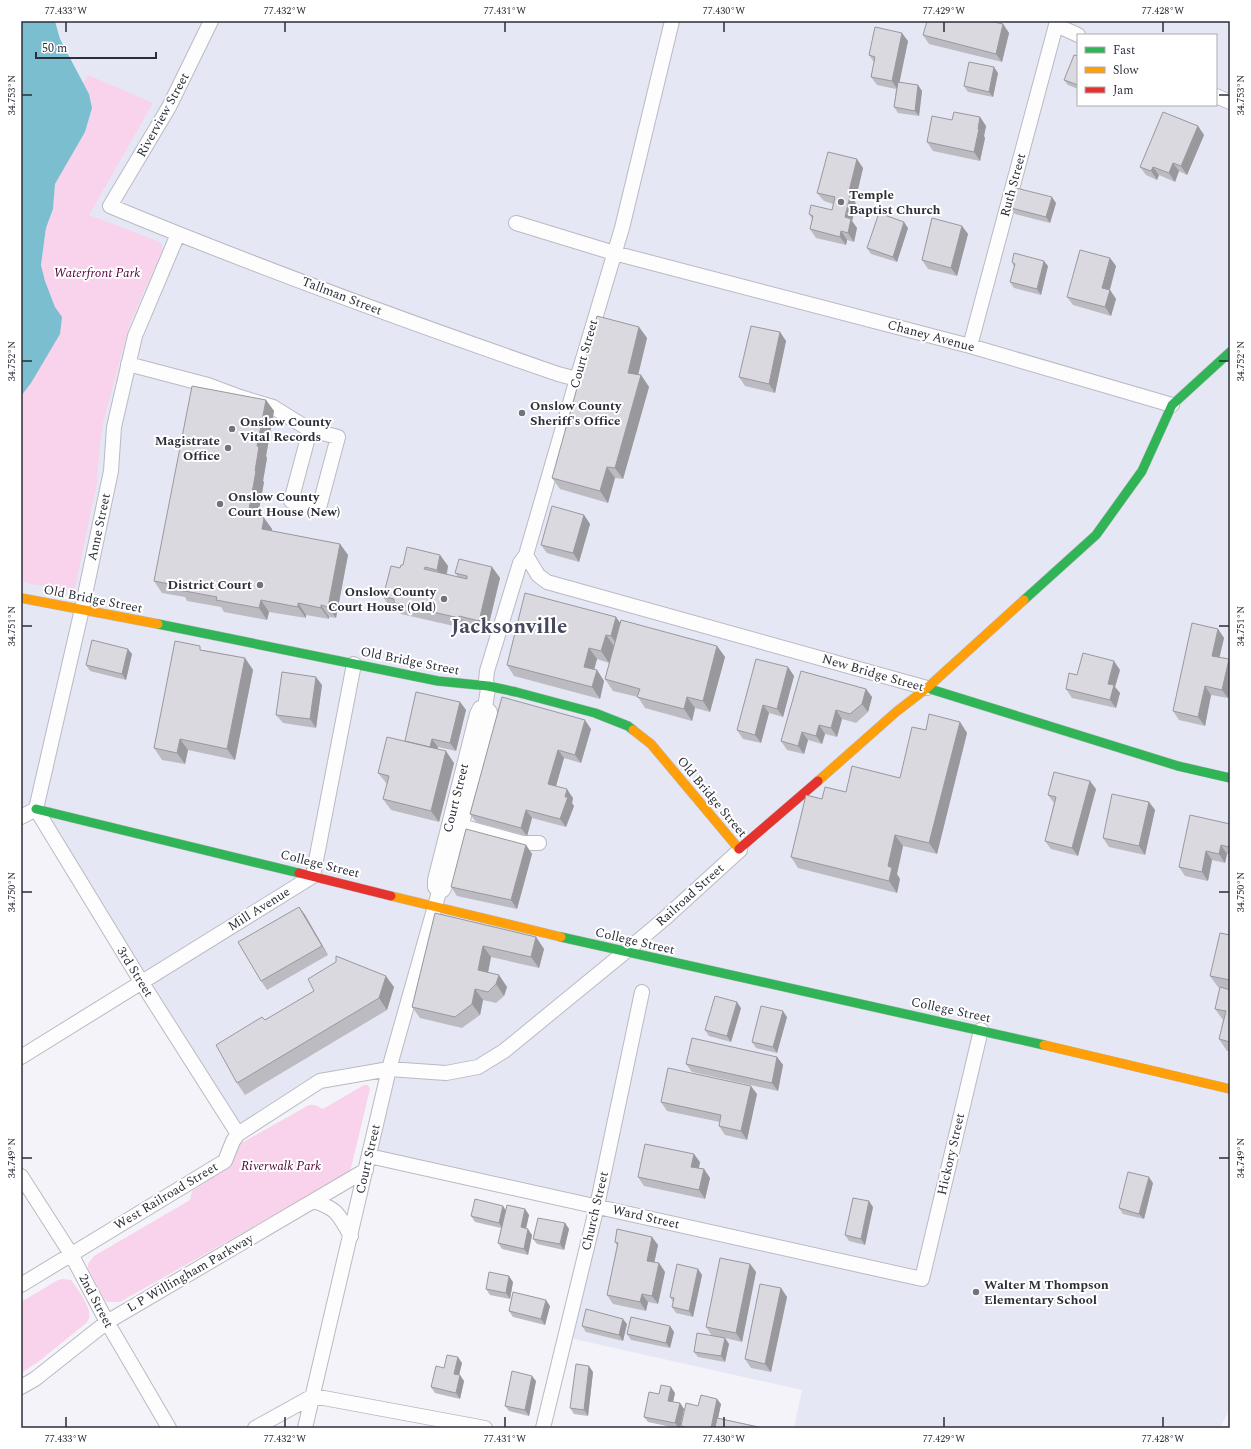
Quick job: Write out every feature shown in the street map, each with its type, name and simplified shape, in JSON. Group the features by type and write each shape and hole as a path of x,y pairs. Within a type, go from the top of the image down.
{"main road":[{"path":"1172,405 1230,352"},
{"name":"Railroad Street","path":"740,850 896,712 927,688 1096,535 1142,471 1172,405"},
{"name":"Old Bridge Street","path":"21,598 438,681 488,686 596,713 628,726 651,744 740,850"},
{"name":"New Bridge Street","path":"927,688 1178,766 1230,778"},
{"name":"College Street","path":"36,809 625,952 981,1030 1230,1089"}],"street":[{"name":"Riverview Street","path":"110,206 169,107 210,21"},
{"name":"Court Street","path":"485,707 488,686 486,681 488,671 520,563 526,555 622,228 672,21"},
{"name":"Ruth Street","path":"970,346 1056,25 1077,35"},
{"path":"1217,96 1230,102"},
{"name":"Tallman Street","path":"110,206 178,234 444,334 577,379"},
{"name":"Chaney Avenue","path":"516,223 614,253 970,346 1172,405"},
{"name":"Anne Street","path":"36,809 82,609 111,471 114,427 128,364 135,336 178,234"},
{"path":"128,364 208,385 273,407 310,430 338,437 319,508 291,501 310,430"},
{"name":"New Bridge Street","path":"526,555 538,575 547,582 927,688"},
{"path":"313,876 354,664"},
{"name":"Court Street","path":"439,892 435,887 435,880 478,712 482,707 485,707"},
{"name":"Court Street","path":"305,1428 389,1069 439,892 443,890 446,884 490,718 490,712 485,707"},
{"path":"21,817 36,809"},
{"name":"3rd Street","path":"36,809 142,983 238,1134"},
{"path":"461,826 523,843 539,843"},
{"name":"Railroad Street","path":"389,1069 446,1073 478,1067 504,1051 663,920 740,850"},
{"name":"Mill Avenue","path":"21,1056 142,983 313,876"},
{"name":"Church Street","path":"543,1428 597,1206 642,992"},
{"name":"Hickory Street","path":"922,1279 981,1030"},
{"name":"West Railroad Street","path":"21,1285 225,1161 233,1141 238,1134 320,1081 389,1069"},
{"name":"Ward Street","path":"369,1156 922,1279"},
{"name":"L P Willingham Parkway","path":"21,1387 34,1379 107,1322 366,1170"},
{"name":"2nd Street","path":"21,1176 71,1254 107,1322 169,1428"},
{"path":"314,1200 333,1209 338,1214 350,1236"},
{"path":"255,1428 313,1396 485,1428"}],"shaded area":[{"path":"55,21 1230,21 1230,1408 1220,1428 794,1428 802,1390 565,1337 597,1206 369,1156 389,1069 320,1081 238,1134 36,809 21,817 21,396 31,383 60,334 46,228 72,156 89,94 60,39"}],"green space":[{"name":"Waterfront Park","path":"88,75 153,103 89,215 158,241 162,244 162,251 130,323 103,423 97,483 75,588 69,591 21,582 21,396 31,383 62,317 55,307 45,281 41,265 46,228 53,209 55,184 85,132 92,108 89,94 83,83"},
{"name":"Riverwalk Park","path":"364,1085 368,1085 370,1089 350,1172 120,1302 107,1302 104,1299 88,1268 88,1264 94,1256 190,1200 192,1191 228,1166 238,1145 309,1105 315,1105 323,1109"},
{"path":"58,1280 71,1280 80,1293 88,1309 89,1318 85,1324 38,1362 21,1373 21,1302"}],"water":[{"path":"21,21 55,21 60,39 89,94 92,108 85,132 55,184 53,209 46,228 41,265 45,281 55,307 62,317 60,334 31,383 21,396"}],"building":[{"path":"927,21 990,21 1003,24 996,54 923,35"},
{"path":"875,27 902,33 892,81 871,77 875,57 869,55"},
{"path":"1074,55 1077,56 1077,85 1064,80"},
{"path":"969,62 994,67 989,92 964,86"},
{"path":"898,82 918,85 915,111 894,107"},
{"path":"954,112 980,117 974,152 927,142 932,116 952,120"},
{"path":"1163,112 1198,126 1181,166 1173,163 1169,173 1153,167 1151,171 1140,167"},
{"name":"Temple Baptist Church","path":"828,152 857,159 848,195 850,196 845,217 851,219 848,233 841,231 840,237 810,229 813,216 809,214 811,205 832,210 835,197 817,193"},
{"path":"1016,188 1052,197 1046,217 1011,208"},
{"path":"879,213 904,222 893,257 867,248"},
{"path":"932,218 962,226 951,268 922,260"},
{"path":"1080,250 1110,258 1102,288 1110,290 1105,307 1067,297"},
{"path":"1014,253 1044,261 1037,289 1010,282 1015,264 1012,262"},
{"path":"597,316 639,327 628,373 641,375 615,468 607,467 600,491 552,478"},
{"path":"751,326 780,332 769,384 739,377"},
{"name":"Onslow County Court House (New)","path":"192,386 266,400 257,446 259,447 256,471 248,515 264,518 262,529 340,544 328,607 321,605 321,608 298,603 298,607 261,600 259,608 216,600 217,597 179,590 180,586 154,581"},
{"path":"552,506 584,515 573,553 541,545"},
{"name":"Onslow County Court House (Old)","path":"407,547 440,555 437,570 425,567 424,569 467,579 467,576 455,573 459,559 492,567 479,621 459,616 459,618 394,603 394,599 383,597 391,566 400,568 401,565 403,565"},
{"path":"525,593 616,617 611,636 606,635 601,651 589,648 584,667 597,670 592,687 507,665"},
{"path":"621,620 717,646 703,701 687,697 684,709 637,697 640,689 605,679"},
{"path":"1192,623 1218,629 1212,656 1229,659 1222,690 1205,686 1198,717 1173,711"},
{"path":"92,640 128,649 122,674 86,665"},
{"path":"175,641 200,646 200,650 245,658 227,749 180,739 177,753 154,748"},
{"path":"1083,653 1114,661 1108,684 1114,685 1110,700 1066,689 1069,673 1077,675"},
{"path":"756,659 788,667 777,709 763,705 755,735 737,730"},
{"path":"801,671 866,689 862,704 850,714 836,710 831,728 819,725 816,736 802,732 798,746 781,741"},
{"path":"282,672 316,677 310,719 276,715"},
{"path":"416,692 460,702 450,743 432,739 430,747 405,741"},
{"path":"502,697 585,720 575,755 558,750 548,784 567,789 565,797 568,797 560,819 526,810 521,828 470,814"},
{"path":"929,714 960,722 929,843 895,835 888,866 892,868 889,881 791,857 806,795 822,799 825,787 846,792 852,766 900,778 912,727 926,730"},
{"path":"387,737 446,751 431,811 383,799 389,776 378,773"},
{"path":"1054,772 1090,781 1072,848 1045,841 1056,797 1048,795"},
{"path":"1112,794 1149,802 1139,846 1103,838"},
{"path":"1190,815 1230,824 1229,847 1221,845 1219,854 1206,851 1202,872 1179,867"},
{"path":"466,829 526,845 511,900 451,887"},
{"path":"299,907 322,946 261,981 238,942"},
{"path":"435,913 536,937 531,957 483,946 478,970 499,975 496,984 488,992 475,989 472,1004 455,1017 412,1007"},
{"path":"1220,933 1230,935 1230,980 1210,976"},
{"path":"336,956 386,976 379,998 237,1083 216,1045 262,1017 265,1020 314,991 308,979 336,962"},
{"path":"1220,987 1230,990 1230,1042 1219,1039 1226,1011 1215,1009"},
{"path":"715,996 737,1002 727,1036 705,1030"},
{"path":"761,1006 783,1011 773,1047 752,1042"},
{"path":"692,1038 777,1057 772,1083 686,1064"},
{"path":"668,1068 751,1086 741,1131 719,1126 721,1115 661,1102"},
{"path":"645,1144 694,1154 691,1167 704,1169 699,1190 638,1177"},
{"path":"1128,1172 1149,1177 1139,1214 1119,1208"},
{"path":"853,1198 869,1201 861,1239 845,1235"},
{"path":"475,1199 503,1206 499,1223 471,1216"},
{"path":"507,1205 525,1209 521,1227 528,1229 524,1249 498,1243"},
{"path":"538,1218 565,1223 560,1244 533,1239"},
{"path":"617,1229 652,1237 647,1261 659,1263 652,1296 642,1294 640,1302 607,1295 618,1243 615,1242"},
{"path":"720,1258 750,1264 736,1333 706,1327"},
{"path":"677,1264 698,1269 689,1311 672,1307 674,1298 670,1297"},
{"path":"489,1272 509,1276 506,1293 486,1289"},
{"path":"760,1284 781,1288 765,1364 745,1359"},
{"path":"513,1292 546,1300 541,1319 509,1311"},
{"path":"586,1309 623,1319 619,1335 582,1326"},
{"path":"631,1317 670,1326 666,1343 627,1334"},
{"path":"697,1333 725,1338 721,1356 694,1352"},
{"path":"447,1355 458,1357 454,1374 460,1375 456,1393 431,1387 436,1366 444,1368"},
{"path":"576,1364 589,1366 584,1410 570,1408"},
{"path":"512,1371 532,1376 525,1410 505,1406"},
{"path":"661,1385 671,1387 668,1401 680,1403 675,1423 644,1417 649,1392 659,1394"},
{"path":"701,1395 717,1399 711,1428 690,1428 681,1426 686,1403 698,1406"},
{"path":"717,1418 763,1428 715,1428"}],"traffic: fast":[{"path":"1024,600 1096,535 1142,471 1172,405 1230,352"},
{"path":"158,624 438,681 488,686 516,692 595,713 628,726 633,730"},
{"path":"927,688 1178,766 1230,778"},
{"path":"36,809 299,873"},
{"path":"561,937 1044,1045"}],"traffic: slow":[{"path":"21,598 158,624"},
{"path":"818,781 896,712 927,688 1024,600"},
{"path":"633,730 651,744 739,849"},
{"path":"391,896 561,937"},
{"path":"1044,1045 1230,1089"}],"traffic: jam":[{"path":"739,849 818,781"},
{"path":"299,873 391,896"}],"place":[{"name":"Temple Baptist Church","path":"841,202"},
{"name":"Onslow County Sheriff's Office","path":"522,413"},
{"name":"Onslow County Vital Records","path":"232,429"},
{"name":"Magistrate Office","path":"228,448"},
{"name":"Onslow County Court House (New)","path":"220,504"},
{"name":"District Court","path":"260,585"},
{"name":"Onslow County Court House (Old)","path":"444,599"},
{"name":"Walter M Thompson Elementary School","path":"976,1292"}],"district":[{"name":"Jacksonville","path":"509,627"}]}
